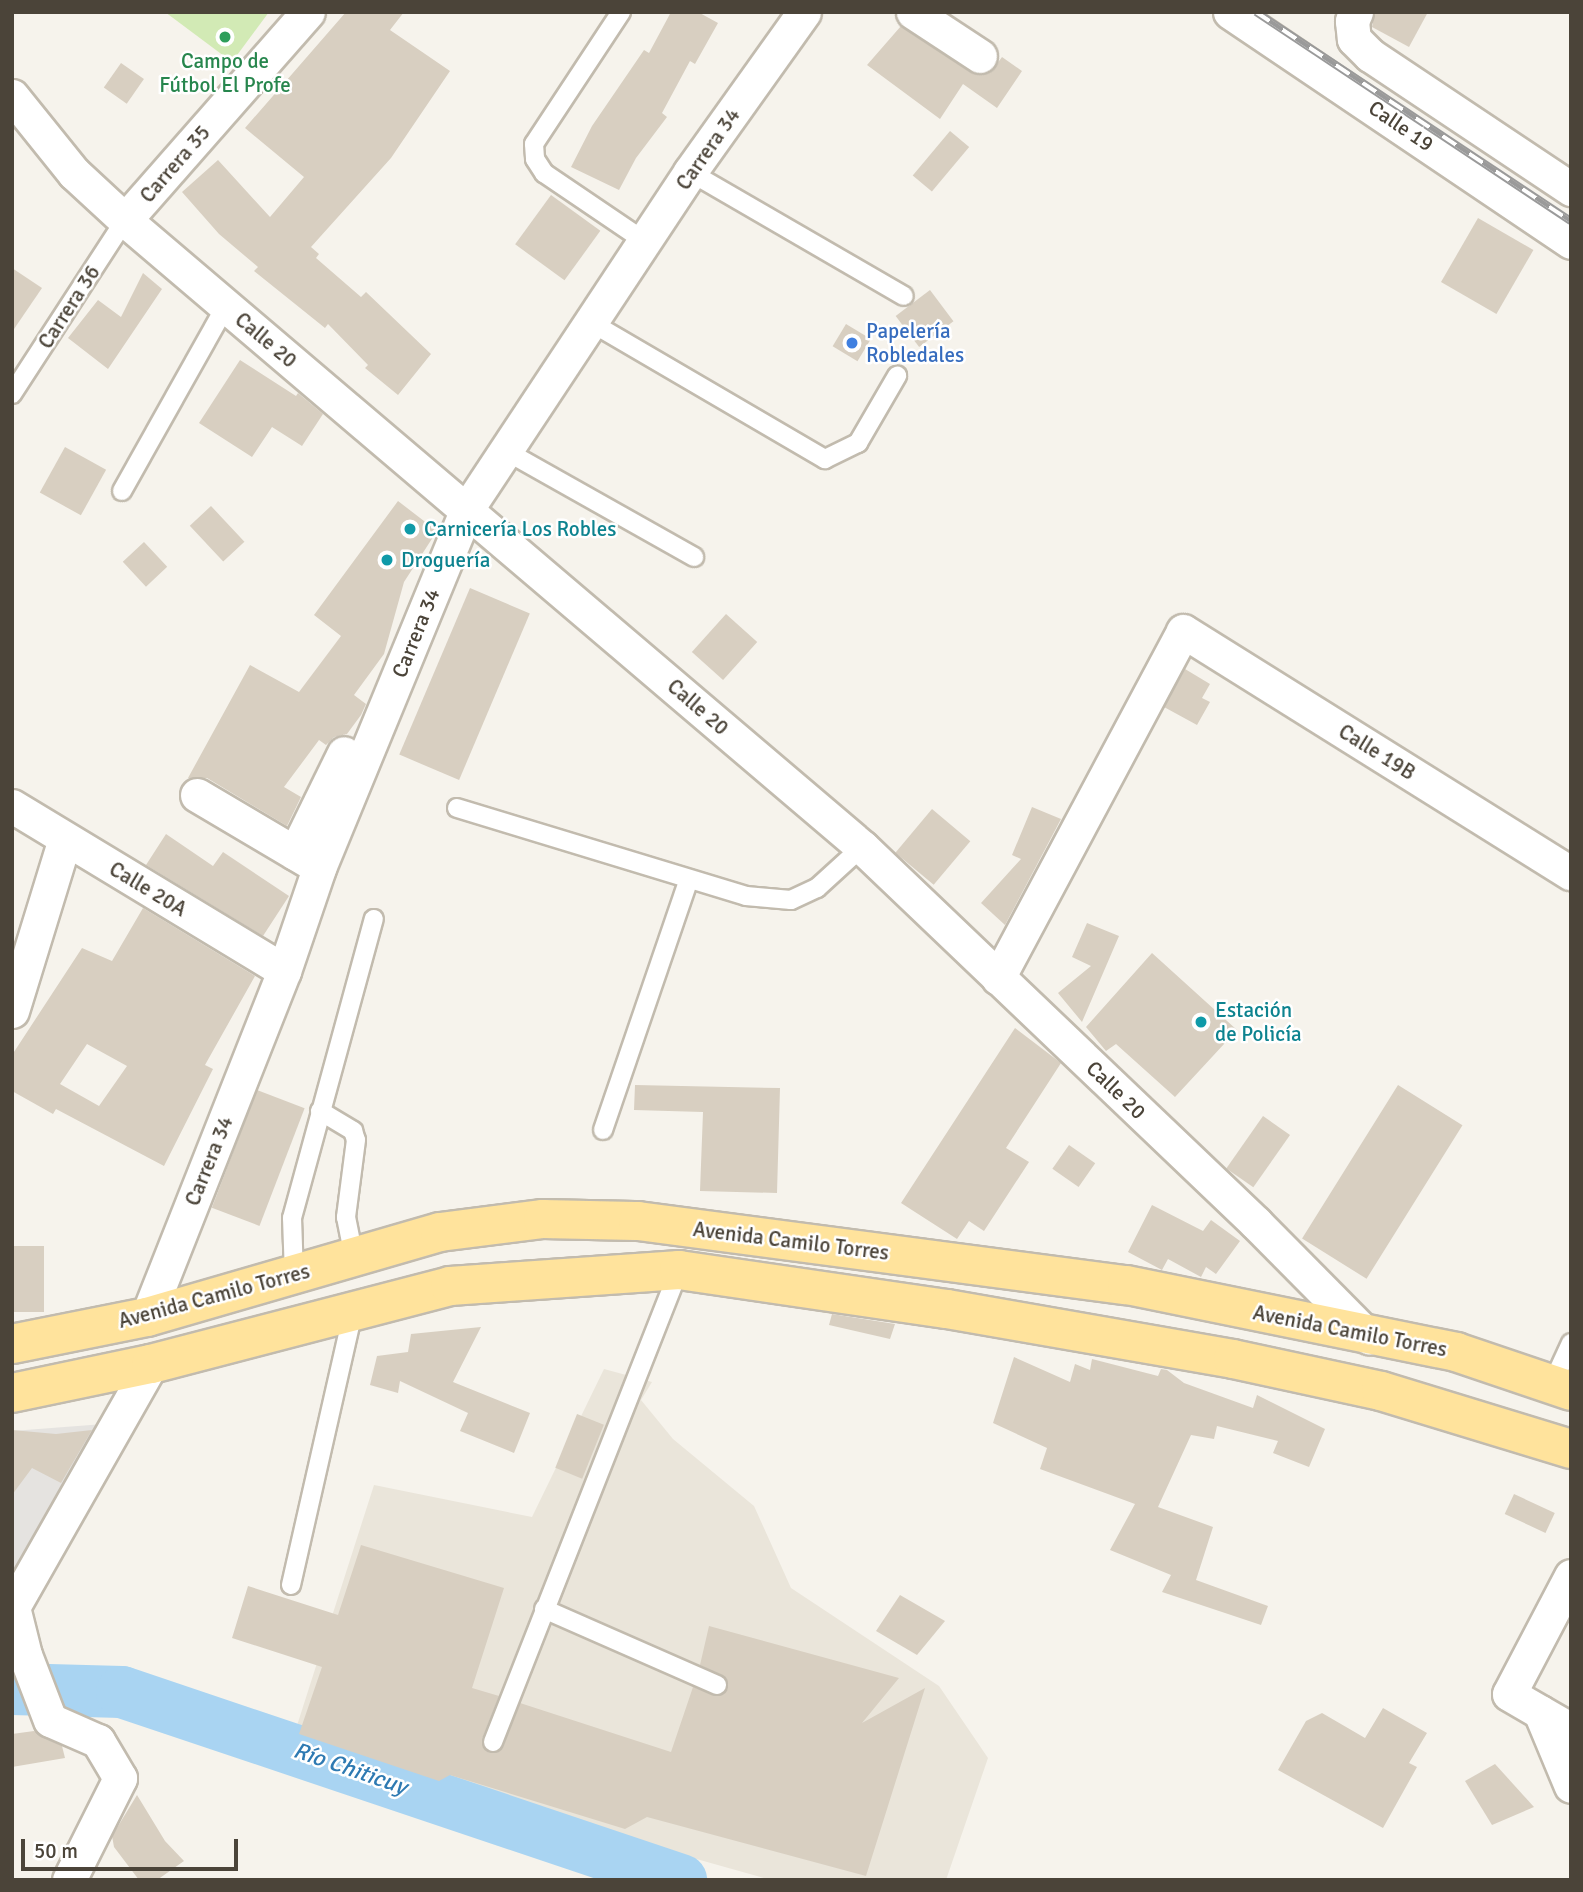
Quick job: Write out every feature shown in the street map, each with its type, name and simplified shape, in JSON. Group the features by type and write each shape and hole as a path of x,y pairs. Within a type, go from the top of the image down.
{"main road":[{"name":"Avenida Camilo Torres","path":"12,1343 147,1317 440,1232 498,1222 638,1221 1126,1285 1369,1337 1456,1352 1562,1386"},
{"name":"Avenida Camilo Torres","path":"12,1393 151,1364 450,1286 679,1270 947,1309 1233,1359 1431,1404 1571,1449"}],"street":[{"name":"Carrera 35","path":"125,220 308,12"},
{"name":"Carrera 34","path":"147,1317 284,971 307,860 377,726 467,509 691,172 804,12"},
{"path":"914,12 980,56"},
{"name":"Calle 19","path":"1230,12 1571,242"},
{"name":"Calle 19","path":"1355,26 1571,188"},
{"name":"Calle 20","path":"12,96 74,173 125,220 862,847 1369,1337"},
{"name":"Calle 19B","path":"998,978 1183,631 1571,873"},
{"path":"197,795 307,860"},
{"name":"Calle 20A","path":"12,806 284,971"},
{"path":"12,1011 65,839"},
{"path":"69,1880 120,1777 98,1741 50,1720 25,1655 13,1607 151,1364"},
{"path":"1571,1576 1509,1694 1571,1730"},
{"path":"1540,1712 1571,1786"}],"lane":[{"path":"621,12 534,144 535,159 544,173 646,242"},
{"path":"691,172 904,296"},
{"name":"Carrera 36","path":"12,394 125,220"},
{"path":"122,491 226,306"},
{"path":"592,323 825,459 858,443 897,376"},
{"path":"506,452 694,557"},
{"path":"457,808 746,896 791,900 817,888 862,847"},
{"path":"603,1130 689,879"},
{"path":"294,1275 292,1218 374,919"},
{"path":"320,1111 353,1131 356,1140 346,1216 354,1257"},
{"path":"493,1742 679,1270"},
{"path":"291,1585 353,1313"},
{"path":"1562,1386 1571,1343"},
{"path":"544,1609 718,1685"}],"shaded area":[{"path":"604,1369 652,1382 641,1400 673,1439 754,1506 791,1588 939,1686 988,1758 946,1880 771,1880 501,1804 293,1738 374,1485 532,1517"},
{"path":"104,1424 12,1595 12,1431"}],"green space":[{"name":"Campo de Fútbol El Profe","path":"165,12 269,12 232,62"}],"building":[{"path":"346,12 404,12 390,30 450,71 391,158 311,247 319,254 316,258 361,297 366,292 431,354 398,395 365,368 368,365 328,324 325,328 254,271 258,267 219,234 182,192 218,160 270,217 304,177 245,128"},
{"path":"671,12 698,12 718,23 695,64 690,61 662,113 667,117 636,158 619,190 571,167 592,126 644,50 649,53"},
{"path":"1375,12 1428,12 1409,47 1372,27"},
{"path":"901,26 970,72 991,72 1002,57 1022,71 997,108 963,84 940,119 867,65"},
{"path":"121,63 144,79 127,104 104,88"},
{"path":"950,131 969,147 932,192 913,175"},
{"path":"551,195 600,231 564,280 515,244"},
{"path":"1478,218 1533,250 1496,314 1441,282"},
{"path":"12,268 42,288 12,332"},
{"path":"143,273 162,289 108,369 68,338 98,300 121,317"},
{"path":"930,290 953,321 919,347 896,316"},
{"name":"Papelería Robledales","path":"846,324 871,339 857,361 833,346"},
{"path":"240,360 296,396 298,393 323,414 302,446 272,427 252,457 199,423"},
{"path":"65,447 106,470 81,515 40,492"},
{"path":"398,501 437,531 404,582 384,654 354,695 366,704 361,715 347,734 334,737 326,745 319,740 284,787 301,797 287,826 207,778 188,778 250,665 299,692 341,636 314,615"},
{"path":"211,506 244,542 223,562 190,526"},
{"path":"144,542 167,567 146,587 123,562"},
{"path":"470,588 530,613 459,780 399,755"},
{"path":"726,614 757,642 723,680 692,652"},
{"path":"1185,669 1210,684 1202,698 1210,702 1197,725 1164,707"},
{"path":"1032,807 1061,819 1005,925 981,903 1021,859 1012,855"},
{"path":"932,809 970,841 934,885 895,853"},
{"path":"166,834 213,866 223,852 289,896 263,936 146,865"},
{"path":"143,908 255,976 205,1065 213,1069 164,1166 56,1109 53,1114 12,1091 12,1055 82,948 112,961","holes":["87,1044 127,1066 99,1106 60,1084"]},
{"path":"1087,923 1119,936 1082,1022 1058,993 1091,966 1072,957"},
{"path":"1152,953 1237,1030 1175,1097 1116,1044 1106,1051 1086,1027"},
{"path":"1015,1028 1061,1063 1006,1148 1029,1162 984,1231 969,1221 957,1239 901,1203"},
{"path":"635,1085 780,1088 777,1193 700,1191 703,1112 634,1110"},
{"path":"1398,1085 1462,1125 1367,1279 1302,1238"},
{"path":"257,1090 305,1108 259,1226 212,1208"},
{"path":"1263,1116 1290,1135 1253,1187 1226,1168"},
{"path":"1069,1145 1095,1163 1079,1187 1052,1169"},
{"path":"1152,1205 1203,1231 1211,1220 1240,1241 1216,1274 1206,1267 1201,1277 1168,1259 1162,1270 1128,1252"},
{"path":"12,1246 44,1246 44,1312 12,1312"},
{"path":"832,1314 895,1324 890,1339 829,1325"},
{"path":"481,1327 453,1382 530,1413 514,1453 460,1431 468,1413 400,1381 398,1393 370,1385 377,1356 408,1352 411,1334"},
{"path":"1014,1357 1070,1382 1075,1364 1090,1370 1092,1359 1158,1376 1161,1369 1167,1370 1184,1383 1253,1408 1257,1395 1325,1429 1309,1467 1273,1453 1278,1441 1217,1426 1214,1439 1191,1435 1158,1507 1213,1527 1196,1580 1268,1606 1261,1625 1162,1592 1171,1575 1110,1550 1135,1504 1040,1469 1047,1448 993,1423"},
{"path":"577,1414 604,1425 582,1479 555,1468"},
{"path":"12,1430 56,1434 92,1430 61,1483 32,1468 12,1495"},
{"path":"1514,1494 1555,1513 1545,1533 1505,1514"},
{"path":"361,1545 504,1588 472,1688 499,1696 482,1739 489,1753 503,1747 520,1703 671,1752 693,1687 718,1696 728,1689 726,1678 700,1665 709,1626 899,1678 862,1723 925,1688 866,1876 647,1817 625,1829 450,1775 439,1781 299,1734 322,1667 232,1638 248,1586 338,1615"},
{"path":"900,1595 945,1621 917,1655 876,1631"},
{"path":"1383,1708 1427,1733 1409,1763 1417,1767 1383,1828 1278,1770 1306,1721 1322,1713 1365,1738"},
{"path":"34,1731 62,1746 65,1758 12,1767 12,1734"},
{"path":"1495,1764 1534,1807 1492,1825 1465,1781"},
{"path":"137,1795 165,1841 184,1861 157,1880 139,1880 114,1847 112,1836"}],"waterway":[{"name":"Río Chiticuy","path":"12,1689 122,1692 681,1880"}],"railway":[{"path":"1256,12 1571,221"}],"place":[{"name":"Campo de Fútbol El Profe","path":"225,37"},
{"name":"Papelería Robledales","path":"852,343"},
{"name":"Carnicería Los Robles","path":"410,529"},
{"name":"Droguería","path":"387,560"},
{"name":"Estación de Policía","path":"1201,1022"}]}
